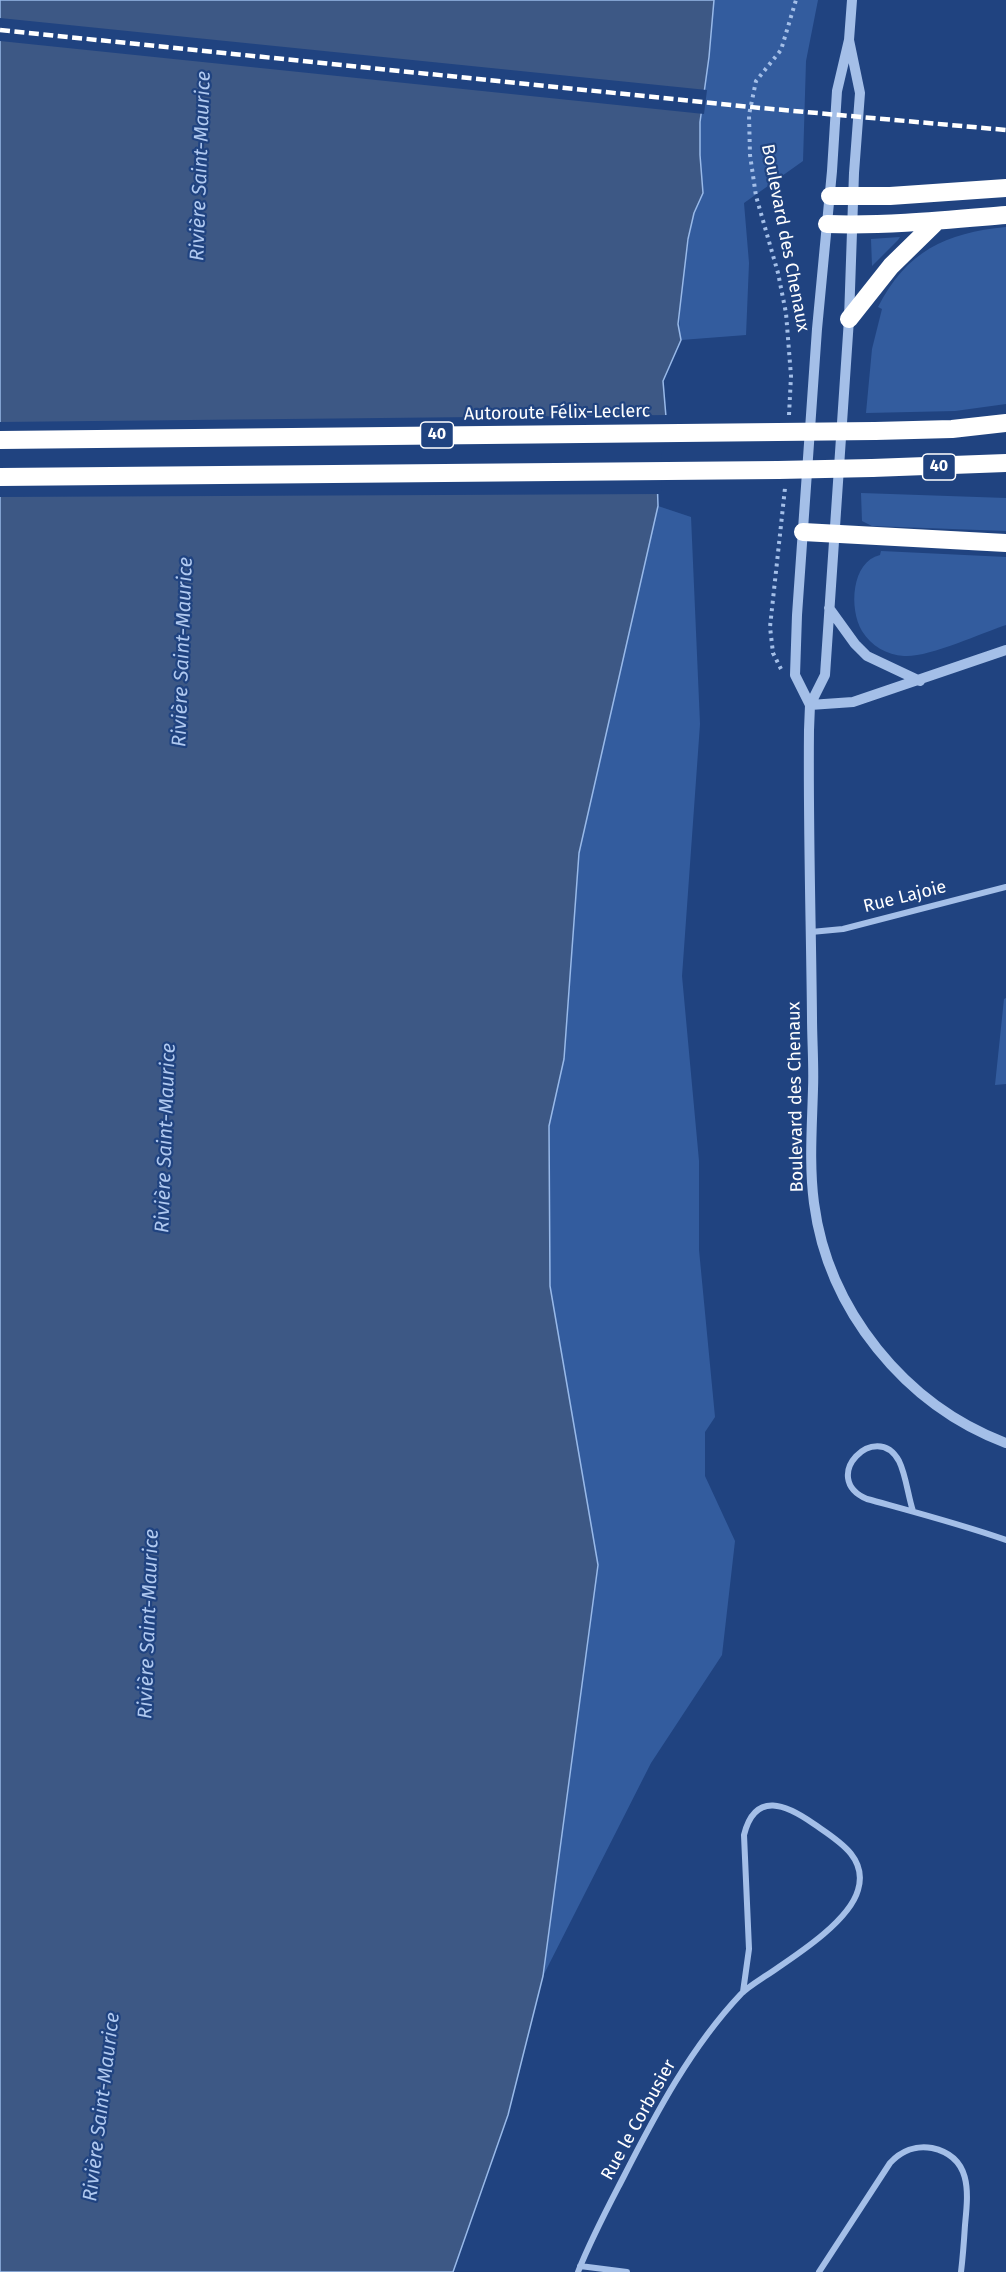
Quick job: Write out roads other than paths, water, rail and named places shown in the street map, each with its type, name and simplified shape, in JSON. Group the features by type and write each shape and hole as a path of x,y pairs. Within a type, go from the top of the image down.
{"highway":[{"path":"830,196 1006,188"},
{"path":"827,224 936,222 1006,215"},
{"path":"849,319 891,266 936,222"},
{"name":"Autoroute Félix-Leclerc","path":"0,440 875,431 952,429 1006,423"},
{"name":"40","path":"0,477 872,468 1006,463"},
{"path":"803,532 1006,543"}],"street":[{"name":"Boulevard des Chenaux","path":"852,0 849,40 837,91 803,532 795,675 810,705 813,1089 811,1164 817,1221 842,1294 879,1352 926,1398 950,1415 1006,1443"},
{"name":"Boulevard des Chenaux","path":"810,705 825,675 849,319 860,93 849,40"},
{"path":"829,608 855,644 867,656 920,681"},
{"path":"810,705 853,702 1006,650"},
{"name":"Rue Lajoie","path":"811,932 843,928 1006,887"},
{"path":"913,1511 900,1463 894,1455 879,1447 865,1449 857,1454 850,1465 849,1481 856,1492 867,1499 1006,1540"},
{"name":"Rue le Corbusier","path":"579,2269 594,2234 663,2102 687,2064 742,1992 843,1917 852,1906 860,1885 860,1871 849,1850 788,1808 770,1806 759,1809 751,1817 744,1835 749,1949 742,1992"},
{"path":"819,2272 890,2163 902,2153 923,2147 945,2153 957,2163 965,2175 968,2190 961,2272"},
{"path":"579,2269 627,2272"}],"water":[{"name":"Rivière Saint-Maurice","path":"0,0 714,0 700,122 703,193 694,213 688,239 678,324 681,340 663,381 666,417 657,474 658,506 579,853 564,1059 549,1126 550,1286 598,1565 543,1976 508,2115 453,2272 0,2272"}],"railway":[{"path":"0,30 761,108 1006,130"}]}
